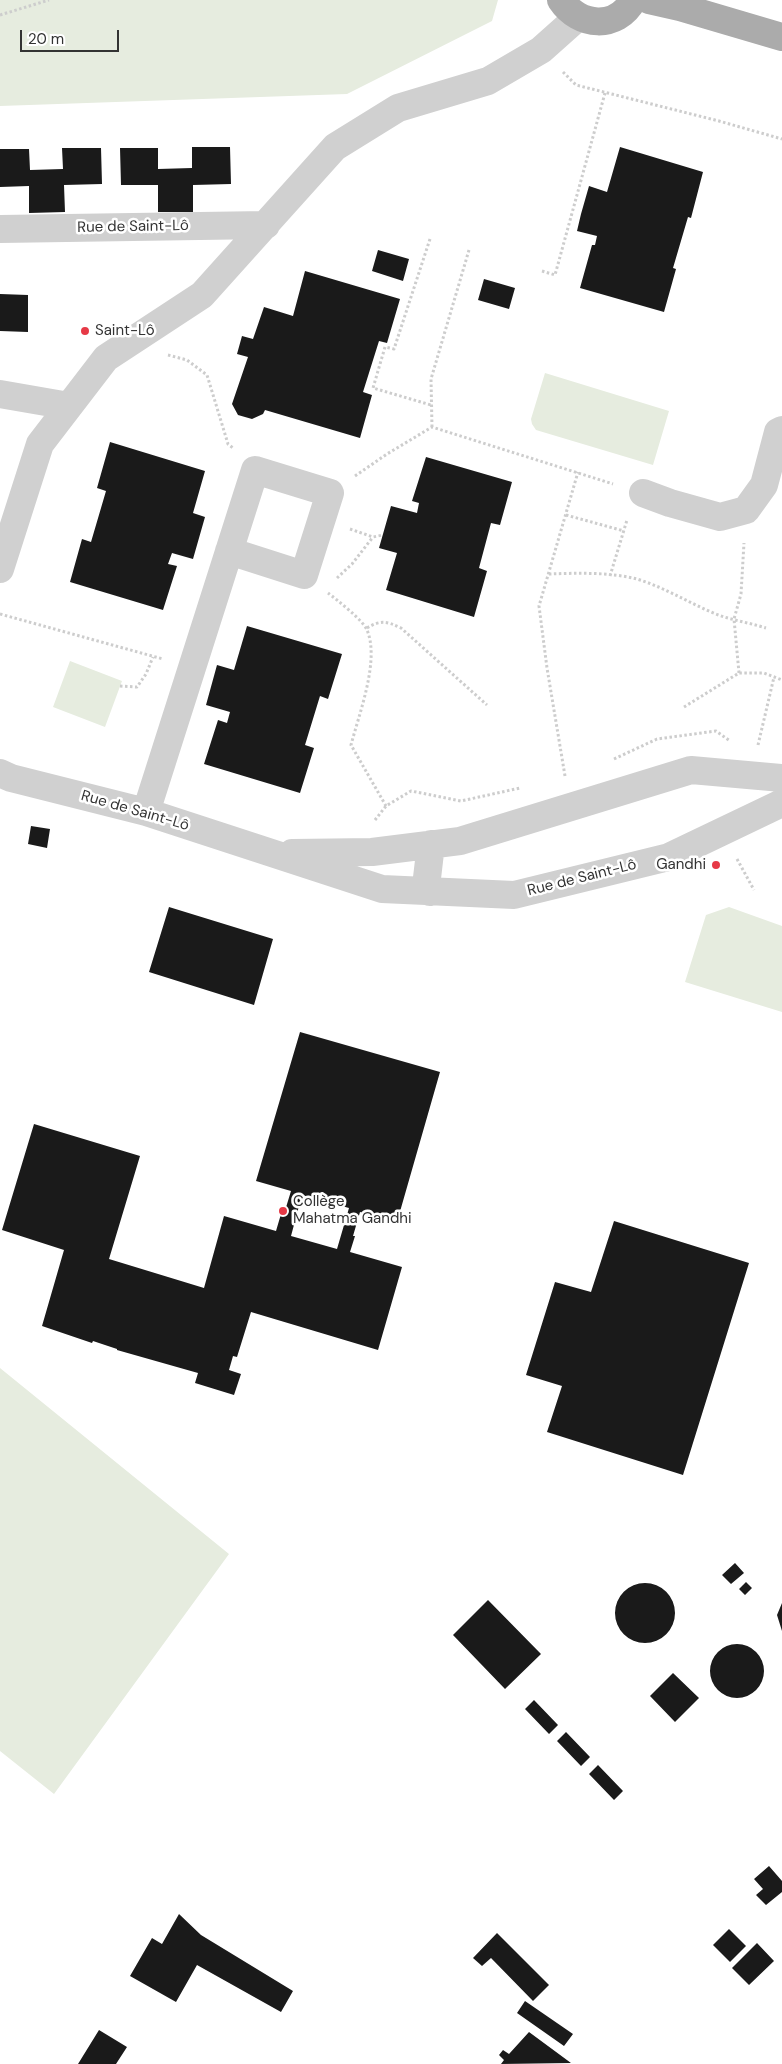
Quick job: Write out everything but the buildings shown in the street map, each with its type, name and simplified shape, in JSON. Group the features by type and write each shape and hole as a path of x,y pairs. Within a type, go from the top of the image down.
{"main road":[{"path":"570,9 600,22 620,15 629,8 633,0"},
{"path":"649,0 680,7 782,37"}],"street":[{"path":"0,569 40,444 106,358 202,295 335,147 398,108 488,81 541,50 570,9"},
{"name":"Rue de Saint-Lô","path":"0,229 266,225"},
{"path":"0,394 69,406"},
{"path":"643,493 670,503 720,517 746,510 764,485 778,432 782,430"},
{"path":"146,812 229,551 255,470 330,493 314,582 229,551"},
{"name":"Rue de Saint-Lô","path":"268,853 372,852 460,841 691,770 782,778"},
{"name":"Rue de Saint-Lô","path":"0,773 11,778 146,812 382,890 430,892 514,895 669,857 782,803"},
{"path":"430,892 427,878 431,844"}],"path":[{"path":"0,16 49,0"},
{"path":"541,50 576,85 782,139"},
{"path":"542,271 555,275 605,93"},
{"path":"430,239 394,349 385,348 373,388 431,405"},
{"path":"432,428 431,379 469,250"},
{"path":"140,336 163,354 188,360 207,375 228,444 255,470"},
{"path":"330,493 387,454 432,428 643,493"},
{"path":"566,776 547,668 539,606 578,472"},
{"path":"739,673 734,619 741,594 746,510"},
{"path":"566,515 624,531"},
{"path":"610,576 626,524"},
{"path":"373,537 352,564 314,582 341,603 367,628 373,650 367,683 351,745 386,806"},
{"path":"549,574 577,573 636,579 674,593 710,612 766,628"},
{"path":"0,614 192,668"},
{"path":"367,628 374,624 389,622 400,628 487,705"},
{"path":"120,686 137,687 146,674 153,657"},
{"path":"684,707 739,673 764,673 782,680"},
{"path":"758,746 774,677"}],"shaded area":[{"path":"0,0 498,0 492,21 347,94 0,106"},
{"path":"545,373 669,411 653,465 536,430 531,419"},
{"path":"70,661 122,681 105,727 53,707"},
{"path":"729,907 782,926 782,1012 685,982 706,915"},
{"path":"0,1368 229,1554 54,1794 0,1751"}],"place":[{"name":"Saint-Lô","path":"85,331"},
{"name":"Gandhi","path":"716,865"},
{"name":"Collège Mahatma Gandhi","path":"283,1211"}]}
